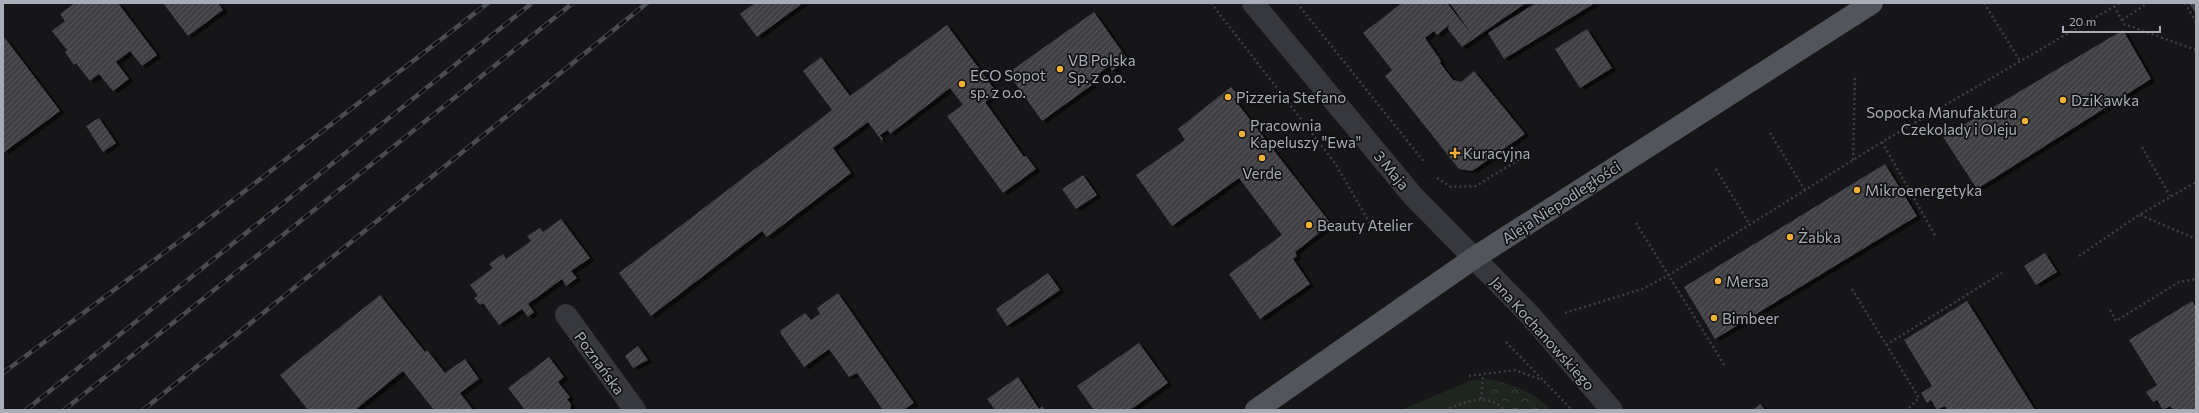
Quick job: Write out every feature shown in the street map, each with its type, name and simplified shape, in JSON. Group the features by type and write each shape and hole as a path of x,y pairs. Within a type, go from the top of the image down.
{"main road":[{"name":"Aleja Niepodległości","path":"1256,410 1474,258 1872,3"}],"street":[{"name":"3 Maja","path":"1253,3 1413,196 1474,258"},
{"name":"Jana Kochanowskiego","path":"1474,258 1529,314 1612,410"},
{"name":"Poznańska","path":"566,316 635,410"}],"path":[{"path":"1211,3 1335,163 1372,227"},
{"path":"1297,3 1427,165"},
{"path":"1984,3 2020,61"},
{"path":"1567,312 1642,289 1669,275 1882,142 2120,3"},
{"path":"2122,20 2148,3"},
{"path":"2184,3 2196,22"},
{"path":"2114,6 2124,24 2196,50"},
{"path":"1853,161 1855,77"},
{"path":"1770,133 1805,190"},
{"path":"1882,142 1936,237"},
{"path":"2142,147 2170,196"},
{"path":"1437,177 1451,187 1476,186 1520,159"},
{"path":"1716,169 1750,225"},
{"path":"2079,256 2139,215 2196,182"},
{"path":"2139,215 2196,238"},
{"path":"1636,223 1725,366"},
{"path":"1886,345 2002,273"},
{"path":"2110,310 2116,322 2179,282 2196,279"},
{"path":"1852,289 1919,398 1907,410"},
{"path":"1506,342 1572,410"},
{"path":"1469,376 1514,370 1542,379"},
{"path":"1481,399 1483,375"},
{"path":"1445,410 1481,399 1494,402 1504,410"}],"green space":[{"path":"1488,379 1486,394 1507,403 1511,410 1401,410 1472,380"},
{"path":"1488,379 1514,386 1537,398 1551,410 1511,410 1507,403 1486,394"}],"building":[{"path":"75,3 118,3 157,55 142,66 130,51 116,62 129,79 113,91 99,74 90,81 76,63 74,65 65,52 67,50 52,31 65,21 60,14"},
{"path":"163,3 218,3 223,10 188,36"},
{"path":"755,3 803,3 757,37 740,14"},
{"path":"1402,3 1447,3 1472,35 1450,3 1526,3 1462,47 1448,29 1449,25 1437,35 1434,31 1425,38 1441,61 1440,63 1453,80 1461,82 1474,71 1525,134 1472,171 1459,169 1385,76 1392,70 1363,33"},
{"path":"1536,3 1595,3 1504,59 1488,33"},
{"path":"2189,3 2196,3 2196,14"},
{"name":"VB Polska Sp. z o.o.","path":"1094,12 1128,60 1112,71 1109,66 1089,81 1092,85 1042,121 1008,73"},
{"path":"947,25 997,93 985,102 1024,157 1026,156 1036,169 1003,193 947,116 963,105 950,88 890,134 888,130 880,135 883,139 882,141 868,122 833,148 851,173 767,237 762,231 651,316 619,273 832,110 803,71 821,57 850,96"},
{"path":"1587,29 1612,68 1580,88 1555,49"},
{"path":"2123,30 2151,79 1977,189 1943,137"},
{"path":"5,38 60,111 3,153 3,39"},
{"path":"1231,87 1239,96 1234,99 1331,224 1295,252 1297,256 1293,259 1310,284 1260,319 1229,274 1282,235 1239,178 1172,226 1136,175 1185,140 1178,129"},
{"path":"99,118 116,143 103,152 86,126"},
{"path":"1885,164 1917,216 1715,339 1684,287"},
{"path":"1083,175 1097,195 1076,209 1062,189"},
{"path":"561,219 590,258 571,271 577,278 566,286 562,279 528,304 534,312 528,317 522,309 499,325 483,303 480,305 474,298 478,296 470,285 493,268 489,264 503,254 506,259 531,241 527,236 540,228 543,232"},
{"path":"2045,253 2057,272 2036,285 2024,266"},
{"path":"1048,273 1060,290 1007,326 996,309"},
{"path":"838,293 914,403 903,410 883,410 857,373 849,377 829,349 804,367 781,334 780,331 805,313 811,320 820,314 817,308"},
{"path":"380,295 425,352 427,350 445,373 465,359 479,379 460,393 473,410 434,410 403,371 355,410 308,410 280,375"},
{"path":"1967,301 2035,410 1947,410 1945,406 1937,410 1931,400 1927,403 1921,393 1932,386 1904,340"},
{"path":"2192,301 2196,307 2196,410 2173,410 2170,406 2163,410 2157,400 2153,402 2146,392 2157,385 2129,340"},
{"path":"1139,343 1168,383 1130,410 1094,410 1077,386"},
{"path":"638,346 648,360 633,368 625,356"},
{"path":"549,357 564,377 558,382 570,397 567,399 571,404 570,410 525,410 508,388"},
{"path":"1018,377 1039,409 1042,406 1045,410 995,410 987,399"},
{"path":"1760,404 1765,410 1753,410"}],"railway":[{"path":"3,373 197,228 488,3"},
{"path":"26,410 532,3"},
{"path":"64,410 573,3"},
{"path":"143,410 647,3"}],"place":[{"name":"VB Polska Sp. z o.o.","path":"1060,69"},
{"name":"ECO Sopot sp. z o.o.","path":"962,84"},
{"name":"Pizzeria Stefano","path":"1228,97"},
{"name":"DziKawka","path":"2063,100"},
{"name":"Sopocka Manufaktura Czekolady i Oleju","path":"2025,121"},
{"name":"Pracownia Kapeluszy \"Ewa\"","path":"1242,134"},
{"name":"Kuracyjna","path":"1455,153"},
{"name":"Verde","path":"1262,158"},
{"name":"Mikroenergetyka","path":"1857,190"},
{"name":"Beauty Atelier","path":"1309,225"},
{"name":"Żabka","path":"1790,237"},
{"name":"Mersa","path":"1718,281"},
{"name":"Bimbeer","path":"1714,318"}]}
